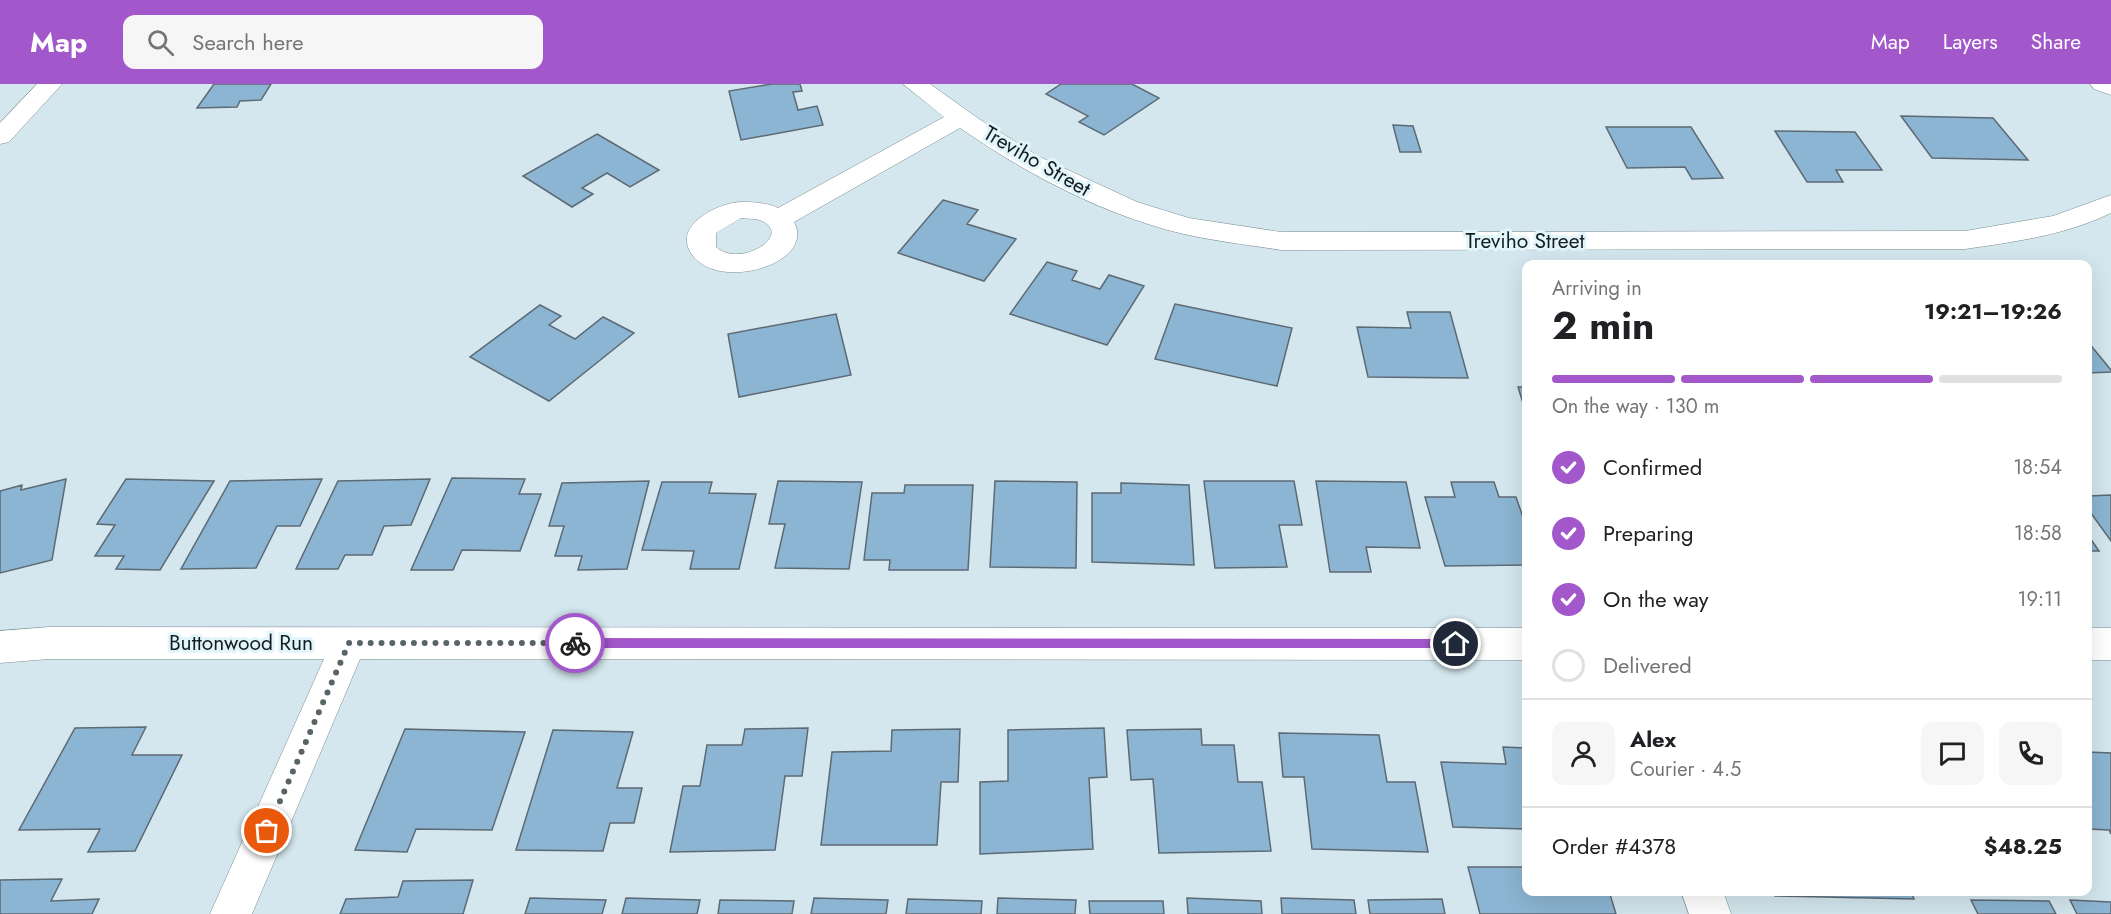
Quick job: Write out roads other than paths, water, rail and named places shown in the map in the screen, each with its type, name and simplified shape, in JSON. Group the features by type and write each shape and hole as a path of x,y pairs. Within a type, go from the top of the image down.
{"street":[{"path":"0,137 50,84"},
{"name":"Treviho Street","path":"915,84 1011,149 1100,198 1162,219 1222,232 1281,241 1965,240 2037,230 2096,211 2111,203"},
{"path":"2102,84 2111,88"},
{"name":"Treviho Street","path":"780,219 962,117"},
{"name":"Buttonwood Run","path":"0,646 49,643 1522,644"},
{"path":"231,914 349,643"},
{"path":"2092,644 2111,644"},
{"path":"1704,896 1710,914"}]}
